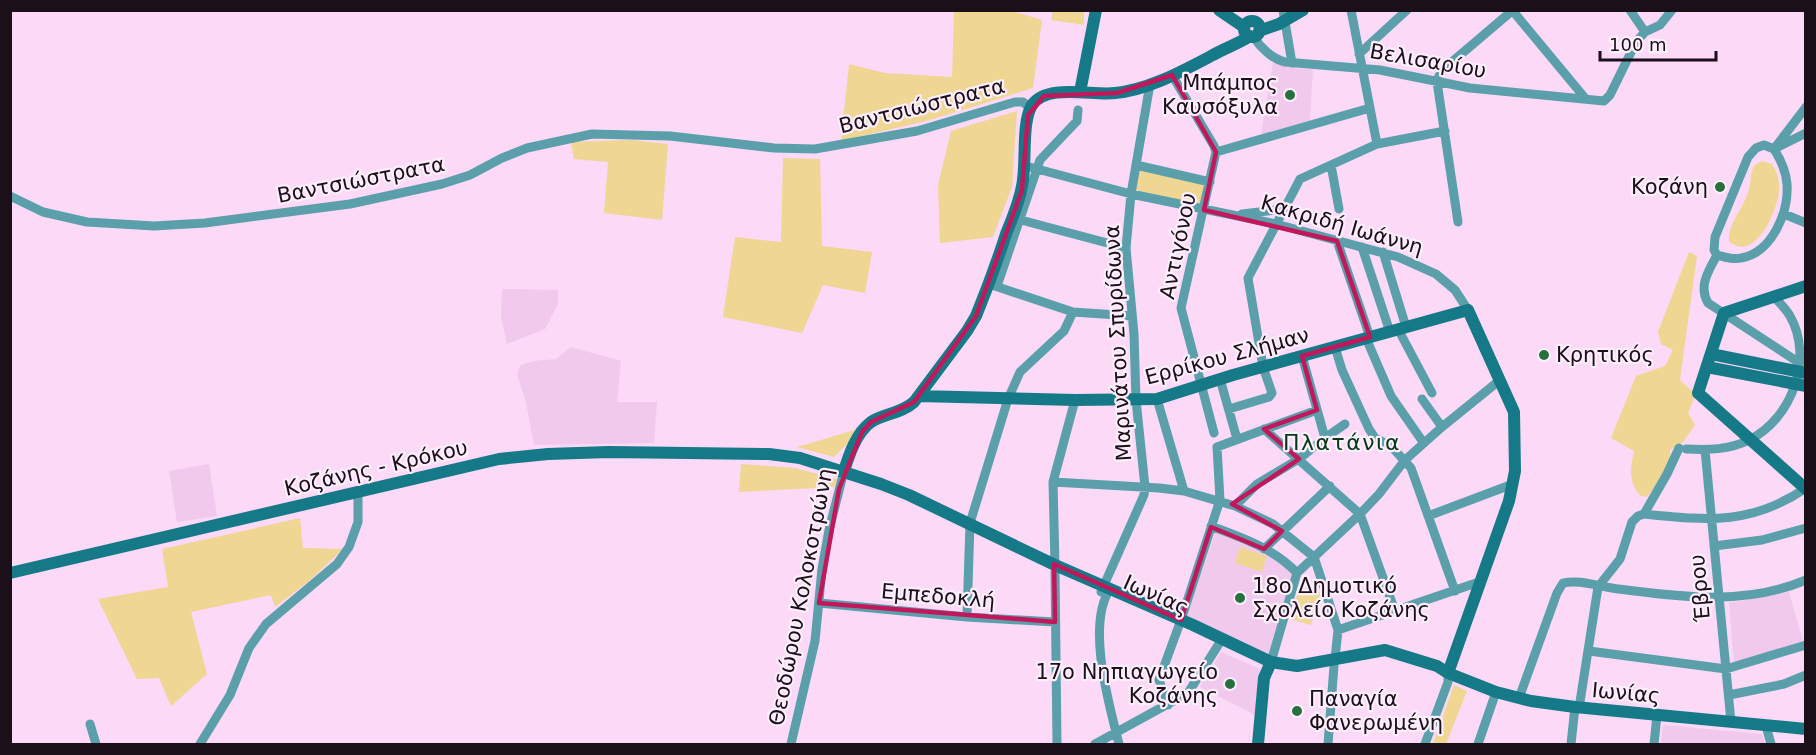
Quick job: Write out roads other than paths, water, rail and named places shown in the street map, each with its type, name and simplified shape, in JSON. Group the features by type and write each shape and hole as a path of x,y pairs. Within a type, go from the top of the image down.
{"street":[{"path":"1080,93 1096,10"},
{"path":"1219,10 1251,29"},
{"path":"1226,10 1251,29"},
{"path":"1030,108 1036,100 1044,96 1060,93 1117,93 1150,84 1216,53 1251,29 1279,24 1284,15 1303,10"},
{"path":"1351,10 1377,144"},
{"path":"1359,54 1407,10"},
{"path":"1630,10 1645,32 1660,25 1672,10"},
{"path":"1458,222 1437,82 1446,67 1512,11 1585,98"},
{"path":"1284,15 1292,63"},
{"name":"Βελισαρίου","path":"1251,29 1268,53 1279,60 1292,63 1362,68 1528,95 1606,101 1629,54 1645,32"},
{"path":"1172,75 1216,152 1370,108"},
{"name":"Μαρινάτου Σπυρίδωνα","path":"1119,744 1103,669 1099,621 1106,591 1144,495 1126,248 1131,194 1150,84"},
{"name":"Βαντσιώστρατα","path":"10,196 43,212 87,222 177,225 350,204 414,191 470,175 527,148 592,134 670,136 774,148 815,149 917,131 1015,102 1023,102 1030,108"},
{"name":"Θεοδώρου Κολοκοτρώνη","path":"791,744 812,656 829,530 851,451 858,437 871,422 905,409 919,396 967,331 993,285 1019,198 1026,166 1026,130 1030,108"},
{"path":"1774,149 1806,108"},
{"path":"1078,110 1077,121 1040,160 1021,220 993,285 1073,312 1132,316"},
{"path":"1788,130 1804,135"},
{"path":"1229,409 1271,396 1272,393 1263,367 1248,278 1300,179 1377,144 1445,131"},
{"path":"1774,149 1804,135"},
{"path":"1764,145 1774,149 1787,181 1784,214 1772,235 1757,251 1740,258 1717,255 1714,250 1715,237 1748,157 1760,146 1764,145"},
{"name":"Αντιγόνου","path":"1214,433 1181,308 1216,152"},
{"path":"1136,165 1210,182"},
{"path":"1331,165 1339,209"},
{"name":"Κακριδή Ιωάννη","path":"1026,166 1131,194 1276,224 1337,242 1383,252 1419,265 1436,274 1455,290 1468,310 1514,412 1514,484 1479,582 1453,675"},
{"path":"1234,216 1284,209"},
{"path":"1784,214 1806,224"},
{"path":"1021,220 1126,248"},
{"path":"1337,242 1368,338 1391,396 1424,442"},
{"path":"1362,248 1398,330 1432,393"},
{"path":"1383,252 1398,330"},
{"path":"1717,255 1707,275 1703,291 1708,303 1800,369"},
{"path":"1724,313 1806,286"},
{"path":"1644,514 1682,449 1705,450 1729,447 1750,439 1776,420 1800,385 1798,343 1793,323 1789,314 1775,298"},
{"name":"Ερρίκου Σλήμαν","path":"919,396 1075,400 1157,399 1220,379 1468,310"},
{"path":"967,617 969,527 1008,399 1020,372 1064,331 1073,312"},
{"path":"1571,744 1589,651 1598,587 1620,559 1632,522 1644,514 1712,519 1754,513 1779,504 1805,489 1698,393 1724,313"},
{"path":"1335,347 1342,370 1369,429 1376,438 1391,446 1411,468 1455,591"},
{"path":"1711,354 1800,369"},
{"path":"1302,356 1324,438"},
{"path":"1707,367 1800,385"},
{"path":"1220,379 1237,439"},
{"path":"1258,744 1264,678 1297,573 1379,494 1404,460 1500,380"},
{"path":"1157,399 1184,491"},
{"path":"1422,399 1442,427"},
{"path":"1057,744 1053,482 1075,400"},
{"path":"1168,705 1159,680 1220,500 1217,447 1317,410"},
{"path":"1235,506 1257,484 1299,459 1345,424"},
{"path":"1264,429 1360,514 1395,611"},
{"name":"Έβρου","path":"1705,450 1731,722"},
{"name":"Κοζάνης - Κρόκου","path":"10,573 358,494 468,465 532,455 609,452 757,454 800,458 844,471"},
{"name":"Ιωνίας","path":"844,471 863,479 885,493 969,527 1269,665 1294,672 1335,663 1384,657 1453,675 1520,699 1577,708 1806,729"},
{"path":"1053,482 1184,491 1220,500 1263,518 1314,557 1338,630 1328,744"},
{"path":"1428,516 1514,484"},
{"path":"1264,549 1330,486"},
{"path":"201,744 230,695 249,648 266,624 337,564 349,546 358,522 358,494"},
{"path":"1211,526 1243,537 1297,573"},
{"path":"1714,546 1762,540 1806,528"},
{"path":"1520,699 1559,586 1568,582 1598,587 1719,598 1776,590 1806,580"},
{"path":"1338,630 1479,582"},
{"name":"Εμπεδοκλή","path":"819,603 967,617 1055,622"},
{"path":"1095,744 1188,693 1220,642"},
{"path":"1589,651 1726,669 1806,645"},
{"path":"1425,744 1448,682 1453,675"},
{"path":"1729,695 1784,684 1806,675"},
{"path":"1478,744 1494,691"},
{"path":"1654,744 1657,715"},
{"path":"90,724 96,744"},
{"path":"1766,726 1771,744"}],"place":[{"name":"Μπάμπος Καυσόξυλα","path":"1290,95"},
{"name":"Κοζάνη","path":"1720,187"},
{"name":"Κρητικός","path":"1544,355"},
{"name":"18ο Δημοτικό Σχολείο Κοζάνης","path":"1240,598"},
{"name":"17ο Νηπιαγωγείο Κοζάνης","path":"1230,684"},
{"name":"Παναγία Φανερωμένη","path":"1297,711"}],"district":[{"name":"Πλατάνια","path":"1342,442"}]}
